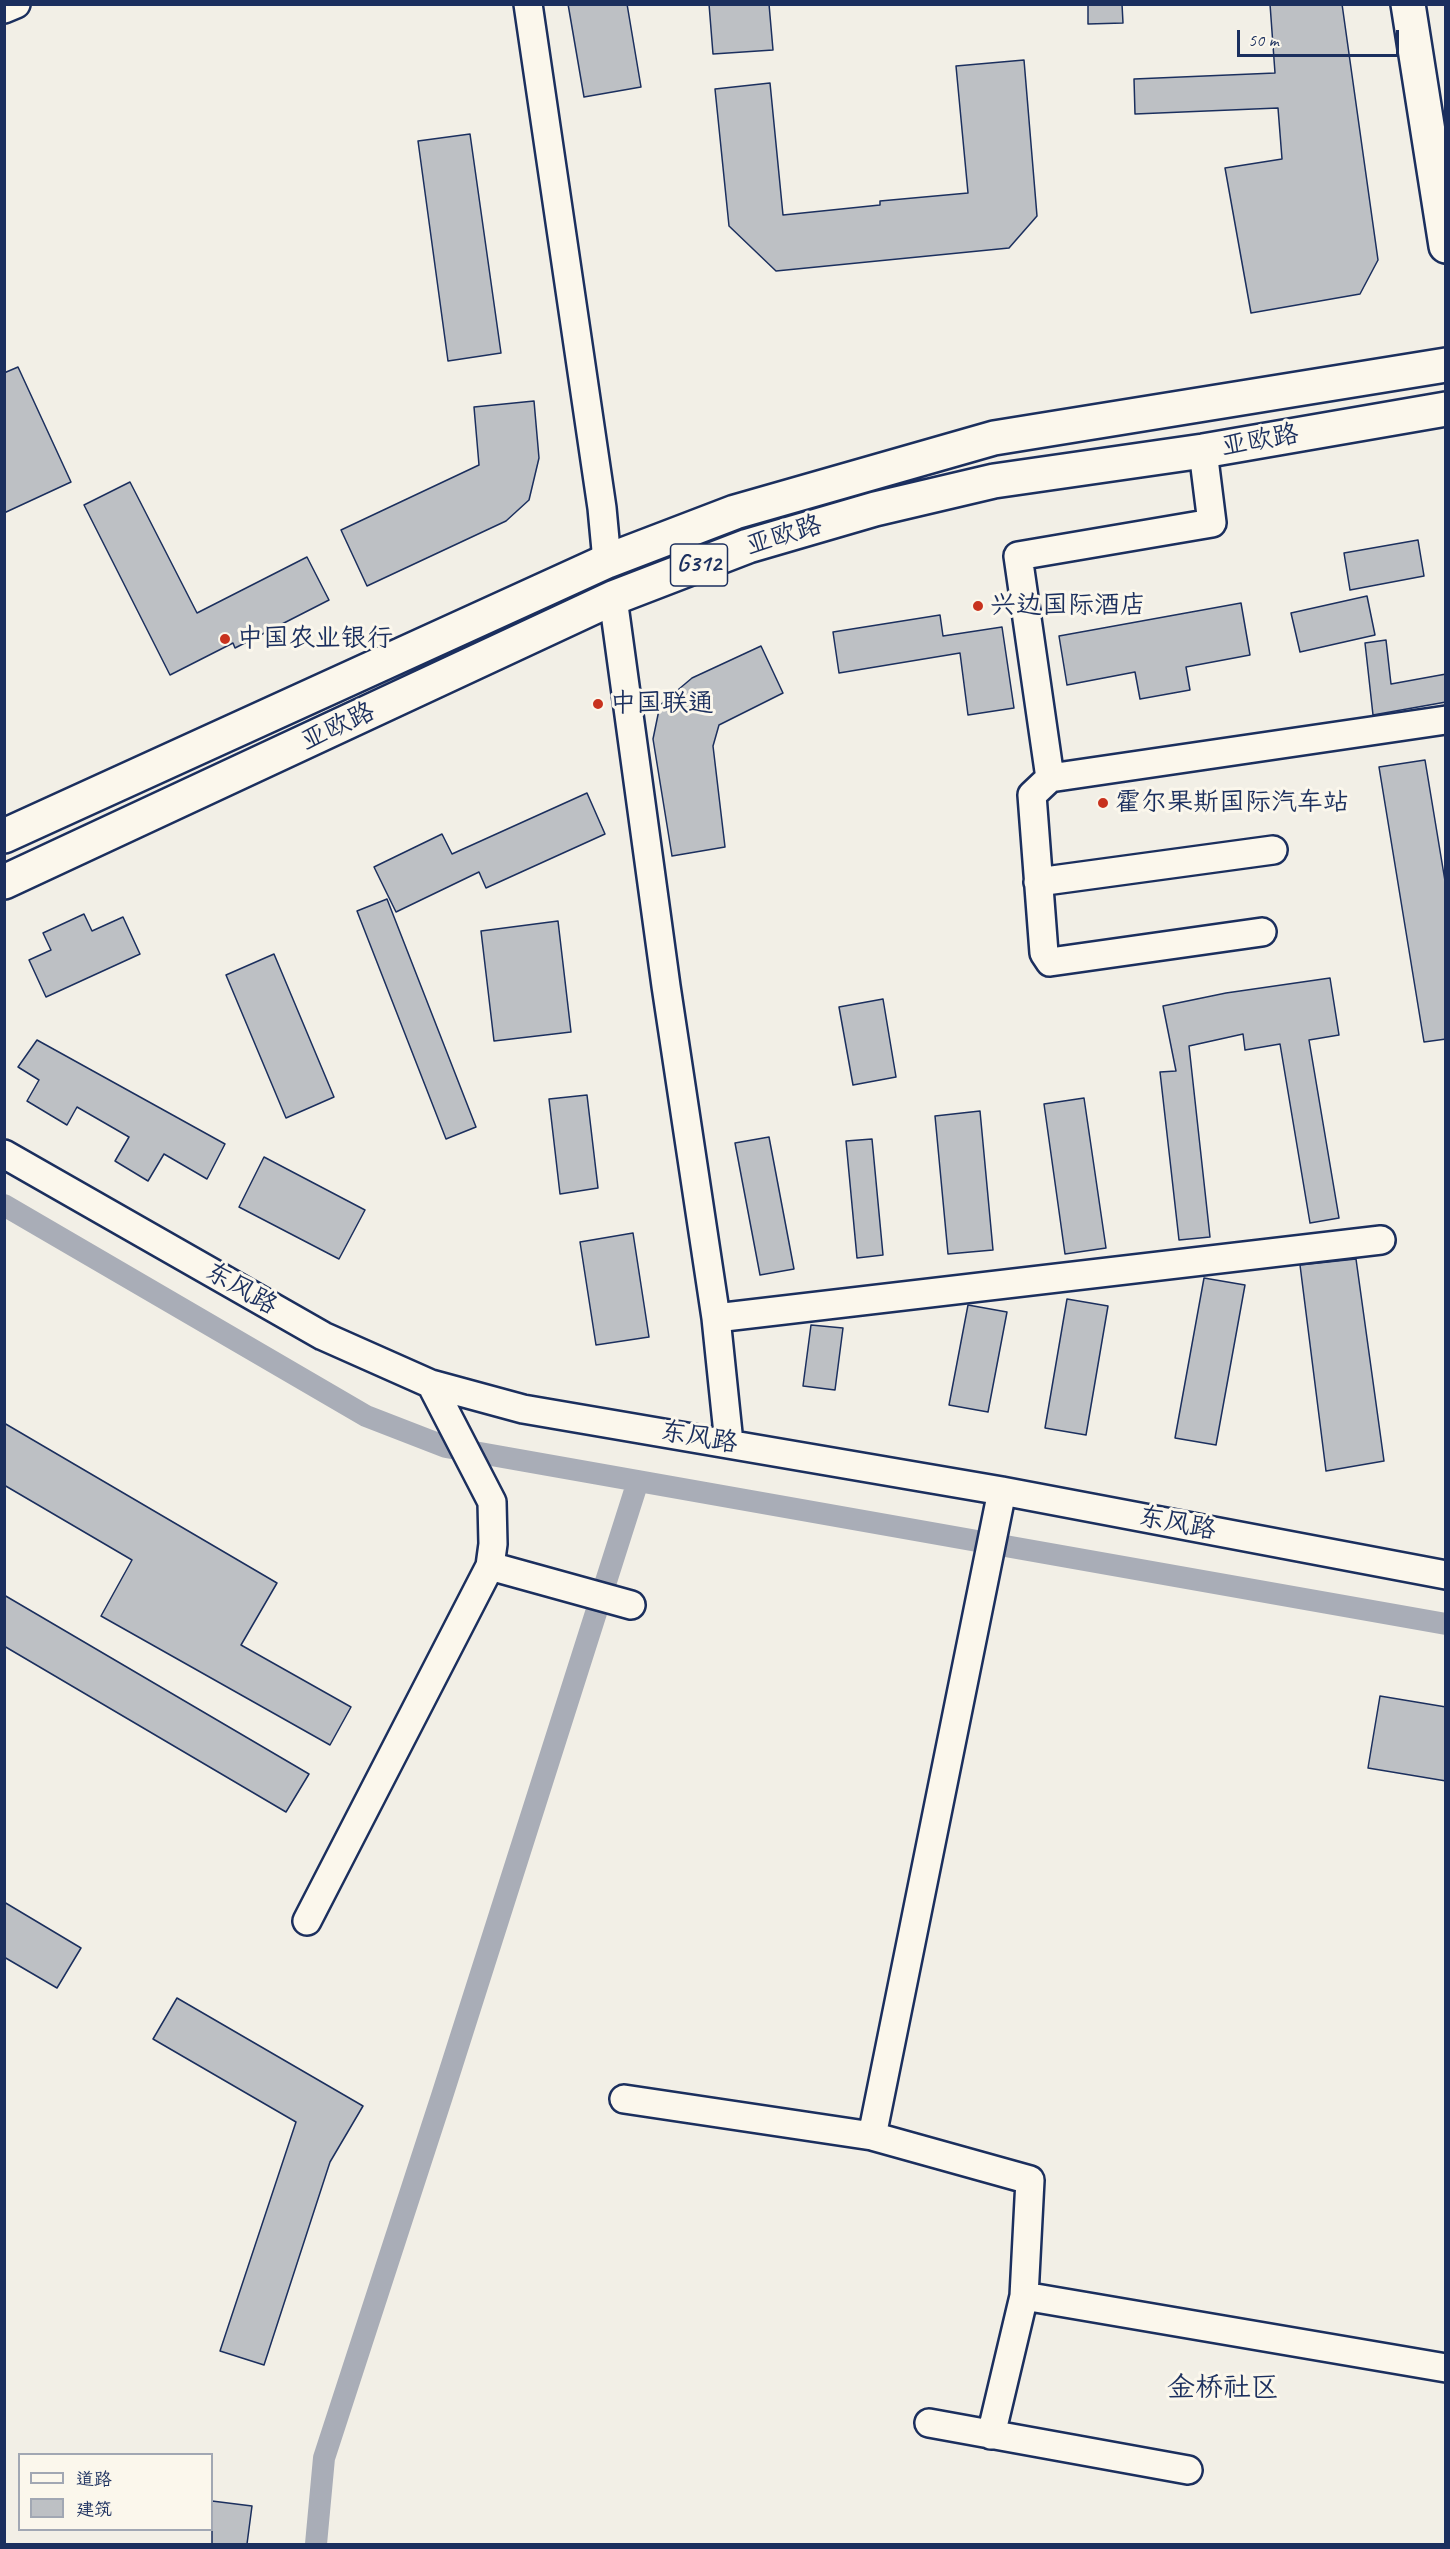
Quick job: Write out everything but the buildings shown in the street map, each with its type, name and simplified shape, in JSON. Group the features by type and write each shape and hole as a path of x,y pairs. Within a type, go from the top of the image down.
{"main road":[{"path":"1408,4 1446,246"},
{"name":"亚欧路","path":"4,836 608,561 735,512 994,438 1446,365"},
{"name":"亚欧路","path":"5,880 613,598 748,546 875,508 994,481 1203,452 1446,410"}],"street":[{"path":"4,9 15,4"},
{"path":"528,4 608,561"},
{"path":"1050,778 1018,556 1212,523 1203,452"},
{"path":"613,598 716,1318 729,1443"},
{"path":"1262,932 1054,963 1047,960 1044,953 1031,798 1050,778 1446,720"},
{"path":"1038,882 1273,850"},
{"name":"东风路","path":"4,1154 323,1336 431,1384 523,1409 1002,1491 1446,1575"},
{"path":"716,1318 1381,1240"},
{"path":"307,1921 490,1566 493,1544 492,1502 431,1384"},
{"path":"872,2136 1002,1491"},
{"path":"490,1566 631,1605"},
{"path":"624,2099 872,2136 1030,2180 1024,2296 992,2434"},
{"path":"1024,2296 1446,2368"},
{"path":"929,2423 1188,2470"}],"waterway":[{"path":"4,1205 366,1416 446,1447 1446,1624"},
{"path":"316,2544 324,2458 638,1481"}],"place":[{"name":"兴边国际酒店","path":"978,606"},
{"name":"中国农业银行","path":"225,639"},
{"name":"中国联通","path":"598,704"},
{"name":"霍尔果斯国际汽车站","path":"1103,803"}],"district":[{"name":"金桥社区","path":"1223,2389"}]}
